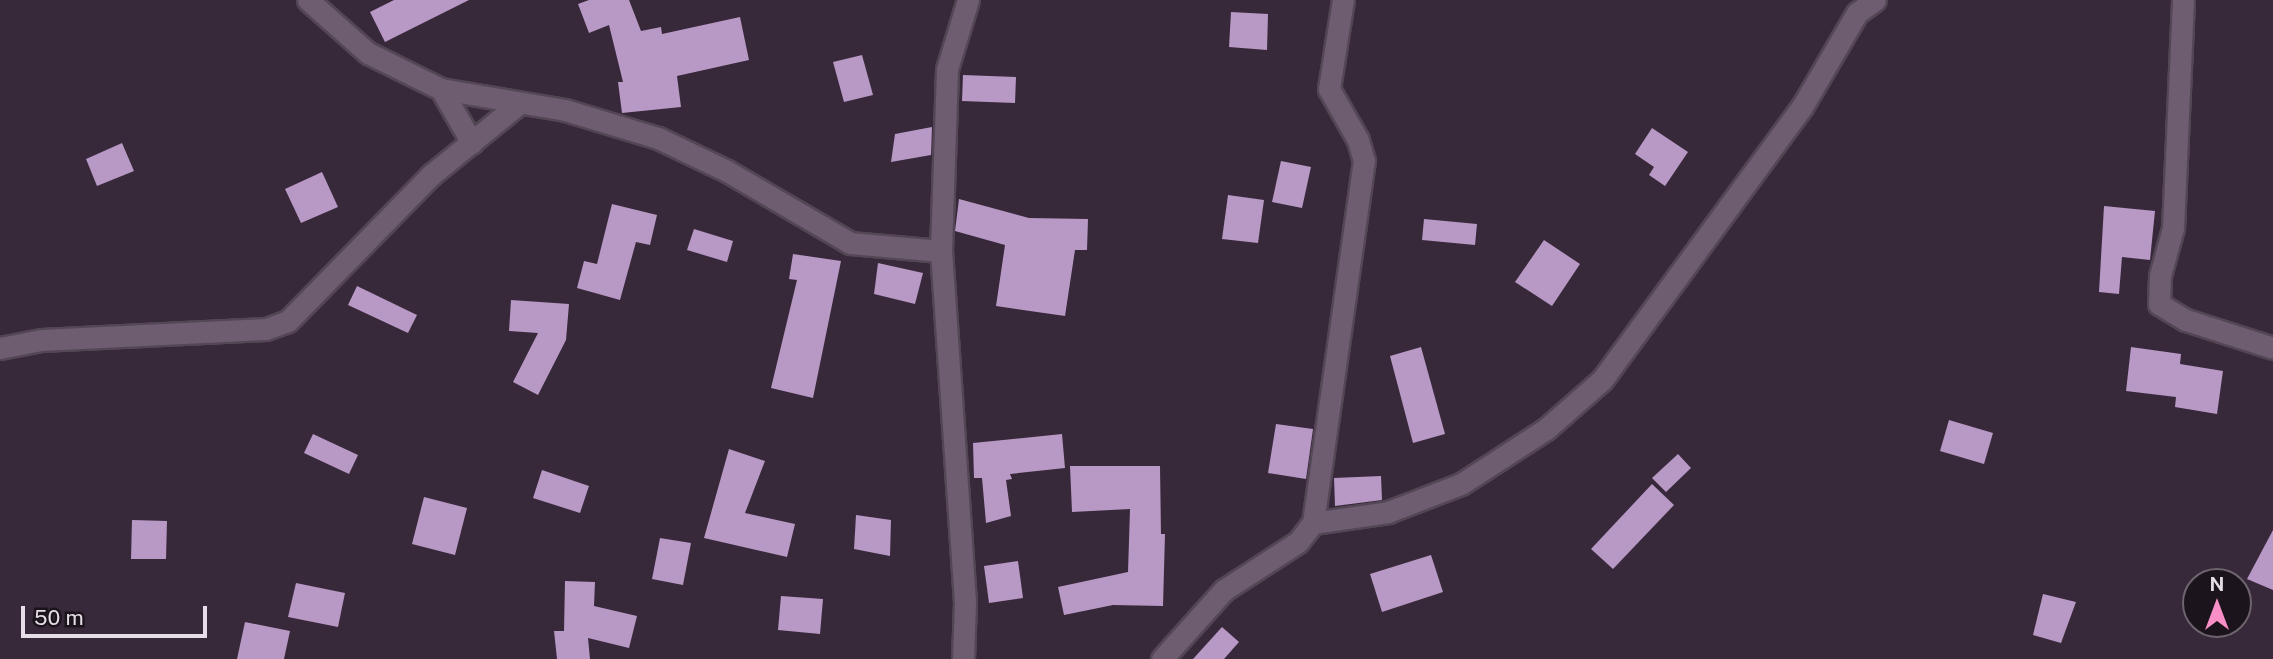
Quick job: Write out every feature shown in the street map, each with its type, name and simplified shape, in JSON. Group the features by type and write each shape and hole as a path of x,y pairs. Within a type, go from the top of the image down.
{"street":[{"path":"308,0 368,53 441,89 517,105 565,110 658,138 727,171 850,243 941,251"},
{"path":"963,659 965,602 941,251 947,69 968,0"},
{"path":"1162,659 1224,590 1298,542 1313,523 1364,162 1359,140 1329,89 1343,0"},
{"path":"1313,523 1388,512 1461,484 1546,429 1602,380 1802,107 1857,13 1875,0"},
{"path":"2183,0 2173,228 2160,276 2158,304 2186,320 2273,348"},
{"path":"441,89 472,143"},
{"path":"0,348 41,340 266,329 288,321 431,175 517,105"}],"building":[{"path":"394,0 469,0 385,42 370,12"},
{"path":"589,0 629,0 641,31 661,27 662,34 740,17 749,60 677,76 681,107 622,113 618,82 623,82 609,25 589,33 578,4"},
{"path":"1231,12 1268,14 1267,50 1229,47"},
{"path":"862,55 873,95 844,102 833,62"},
{"path":"963,75 1016,77 1015,103 962,101"},
{"path":"932,127 931,155 891,162 895,134"},
{"path":"1652,128 1688,152 1665,186 1649,175 1654,167 1635,154"},
{"path":"122,143 134,171 97,186 86,159"},
{"path":"1281,161 1311,167 1302,208 1272,202"},
{"path":"322,172 338,207 301,223 285,189"},
{"path":"1228,195 1264,200 1258,243 1222,239"},
{"path":"959,199 1029,218 1088,219 1087,250 1075,250 1065,316 996,306 1005,245 955,231"},
{"path":"612,204 657,215 650,245 636,242 620,300 577,288 584,261 597,264"},
{"path":"2104,206 2155,211 2150,260 2122,257 2119,294 2099,292"},
{"path":"1424,219 1477,224 1475,245 1422,240"},
{"path":"694,229 733,241 727,262 687,250"},
{"path":"1544,240 1580,264 1552,306 1515,282"},
{"path":"793,254 841,261 813,398 771,388 797,280 789,279"},
{"path":"878,263 923,273 915,304 874,294"},
{"path":"357,286 417,315 408,333 348,305"},
{"path":"511,300 569,304 566,340 538,395 513,382 538,333 509,331"},
{"path":"1421,347 1445,434 1413,443 1390,356"},
{"path":"2131,347 2181,354 2180,364 2223,371 2217,414 2175,407 2176,397 2126,391"},
{"path":"1949,420 1993,433 1984,464 1940,451"},
{"path":"1276,424 1313,429 1306,479 1268,473"},
{"path":"313,434 358,455 349,474 304,453"},
{"path":"1062,434 1065,468 1010,474 1012,479 1006,480 1011,516 986,523 982,478 974,478 973,443"},
{"path":"729,449 765,461 745,513 795,524 787,557 704,538"},
{"path":"1678,454 1691,468 1666,492 1652,478"},
{"path":"1070,466 1160,466 1161,534 1165,534 1163,606 1113,605 1064,615 1058,587 1128,572 1130,509 1072,512"},
{"path":"542,470 589,486 580,513 533,498"},
{"path":"1381,476 1382,500 1335,506 1334,478"},
{"path":"1652,484 1674,505 1613,569 1591,549"},
{"path":"424,497 467,508 455,555 412,544"},
{"path":"856,515 891,520 890,556 854,549"},
{"path":"132,520 167,521 166,559 131,559"},
{"path":"2273,530 2273,590 2252,581 2252,570"},
{"path":"660,538 691,543 683,585 652,579"},
{"path":"1431,555 1443,592 1382,612 1370,574"},
{"path":"1018,561 1023,598 989,603 984,566"},
{"path":"565,581 595,582 594,606 637,616 629,648 588,638 590,659 557,659 554,631 564,631"},
{"path":"296,583 345,593 338,627 288,617"},
{"path":"2043,594 2076,602 2061,643 2033,635"},
{"path":"781,596 823,599 820,634 778,630"},
{"path":"245,622 290,631 284,659 237,659"},
{"path":"1222,627 1239,642 1224,659 1193,659"}]}
